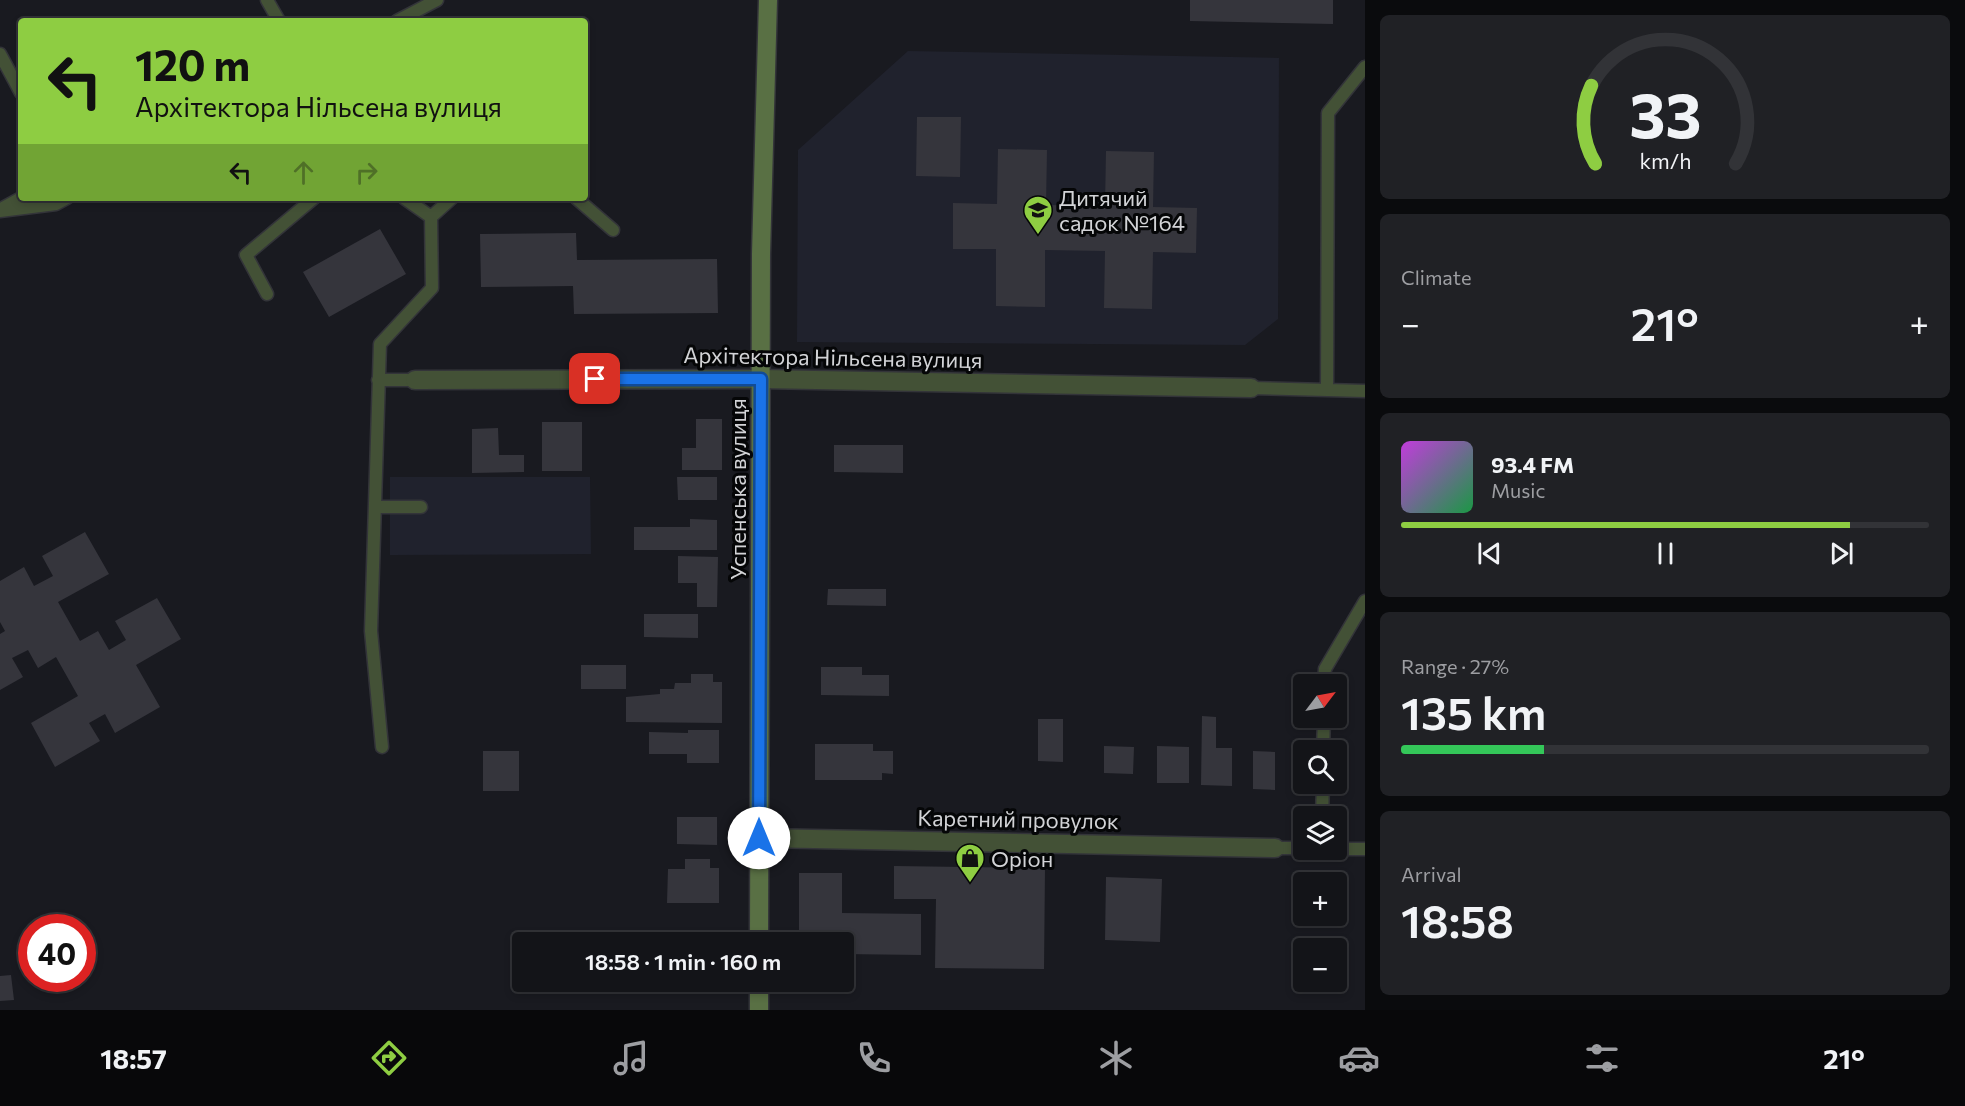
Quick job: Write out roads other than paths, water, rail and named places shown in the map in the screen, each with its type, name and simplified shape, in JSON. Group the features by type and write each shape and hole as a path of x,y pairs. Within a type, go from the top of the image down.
{"street":[{"name":"Успенська вулиця","path":"759,932 761,254 768,0"},
{"name":"Архітектора Нільсена вулиця","path":"415,380 761,379 1251,388"},
{"name":"Каретний провулок","path":"759,838 1275,848"},
{"path":"759,992 759,1010"}],"lane":[{"path":"267,0 277,18"},
{"path":"403,18 437,0"},
{"path":"0,54 18,87"},
{"path":"1326,390 1329,113 1365,68"},
{"path":"0,211 18,200"},
{"path":"0,211 56,204 62,201"},
{"path":"267,294 246,255 310,201"},
{"path":"409,201 431,217"},
{"path":"382,747 371,631 380,344 432,288 431,217 449,201"},
{"path":"579,201 613,230"},
{"path":"378,380 415,380"},
{"path":"1251,388 1365,391"},
{"path":"375,507 421,507"},
{"path":"1325,674 1325,669 1365,601"},
{"path":"1275,848 1293,848"},
{"path":"1347,849 1365,849"}],"place":[{"name":"Дитячий садок №164","path":"1038,236"},
{"name":"Оріон","path":"970,884"}]}
